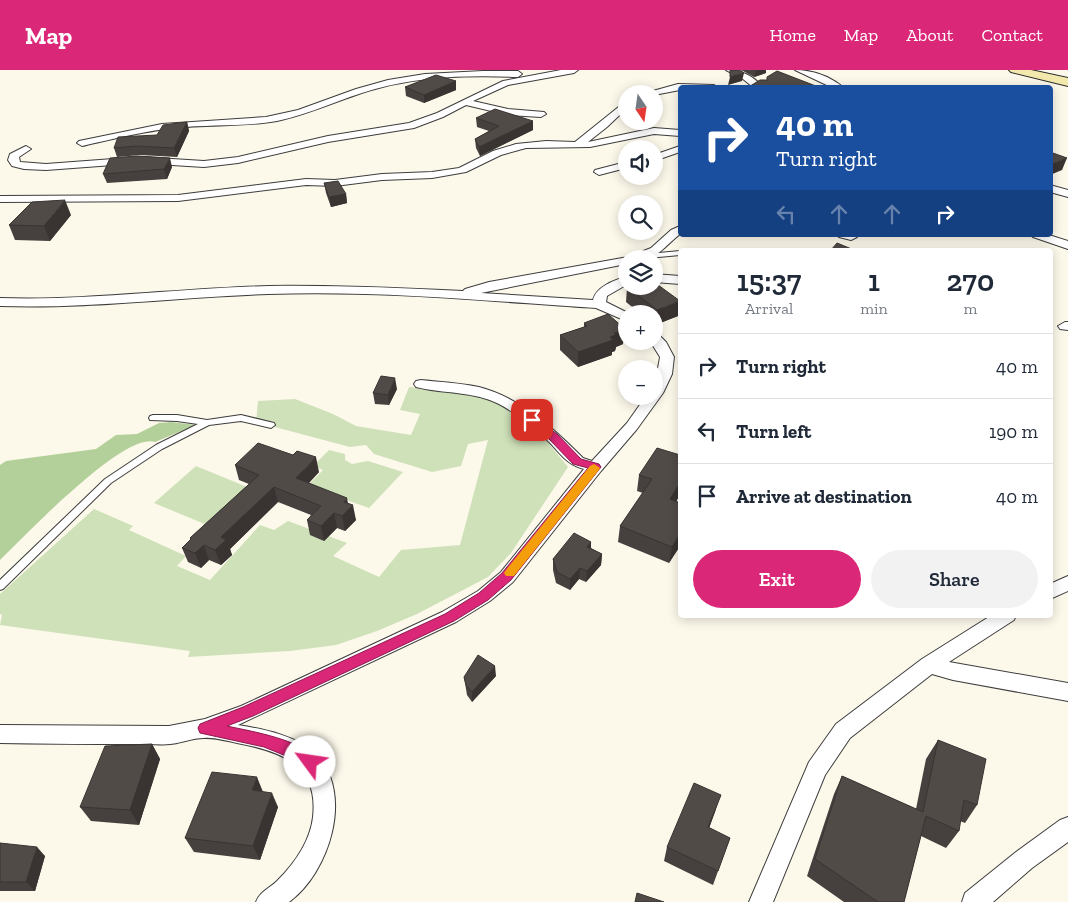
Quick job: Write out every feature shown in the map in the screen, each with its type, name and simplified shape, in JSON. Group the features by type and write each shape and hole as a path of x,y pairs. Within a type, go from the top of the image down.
{"main road":[{"path":"1015,70 1068,82"}],"street":[{"path":"26,149 14,156 13,160 16,164 46,167 140,160 204,164 222,162 335,138 411,126 440,115 506,83 574,70"},
{"path":"730,70 755,85"},
{"path":"799,70 822,78 835,85"},
{"path":"82,143 170,126 254,122 278,118 310,110 372,86 399,81 483,74 540,76"},
{"path":"663,90 678,87"},
{"path":"465,102 508,112 541,114"},
{"path":"577,145 604,125 618,112"},
{"path":"0,199 178,198 306,182 327,185 382,177 454,172 474,165 496,153 522,146 552,143 577,145 607,143 659,130 678,133"},
{"path":"663,155 678,150"},
{"path":"599,172 618,167"},
{"path":"1053,186 1068,189"},
{"path":"1053,187 1068,194"},
{"path":"658,250 678,231"},
{"path":"1043,237 1068,245"},
{"path":"460,295 489,286 618,262"},
{"path":"663,279 678,280"},
{"path":"599,304 601,294 618,285"},
{"path":"0,302 89,302 241,291 315,289 460,295 599,304 618,313"},
{"path":"0,734 169,735 205,728 248,712 449,617 484,596 507,577 595,467 632,426 656,393 666,374 667,358 663,349"},
{"path":"421,384 476,391 504,402 553,436 577,462 595,467"},
{"path":"1053,590 1068,583"},
{"path":"761,902 817,769 843,730 929,665 1002,618"},
{"path":"929,665 953,672 1068,692"},
{"path":"205,728 258,739 297,753 310,762 322,784 325,806 323,822 313,852 299,877 278,897 268,902"},
{"path":"974,902 1024,860 1068,828"}],"lane":[{"path":"663,255 678,253"},
{"path":"153,418 176,418 207,423 241,418 271,425"},
{"path":"0,586 108,480 159,447 207,423"}],"green space":[{"path":"409,387 468,392 494,400 536,428 568,467 511,553 488,577 417,614 377,631 336,645 290,651 188,657 190,651 0,625 2,615 0,614 0,594 94,509 133,526 129,530 186,556 177,566 210,580 260,525 274,530 288,521 347,543 333,556 379,577 401,550 460,545 488,440 468,444 461,466 432,472 374,454 366,445 350,447 256,422 258,401 295,399 333,414 356,426 411,435 420,414 400,410"},
{"path":"171,422 196,425 155,442 140,443 99,468 51,510 0,560 0,465 6,461 96,449 116,435 137,434 159,423"},
{"path":"329,450 345,454 345,460 352,464 368,461 403,472 369,508 307,486 323,470 313,466"},
{"path":"196,466 247,487 207,525 154,503"}],"building":[{"path":"730,70 739,70 744,73 730,77"},
{"path":"777,71 813,85 752,85 760,80 767,80 767,77"},
{"path":"436,75 456,81 424,95 405,87"},
{"path":"495,109 533,121 479,147 475,139 499,126 476,118"},
{"path":"187,122 174,148 137,146 114,148 118,137 157,135 163,125"},
{"path":"1053,153 1067,158 1053,164"},
{"path":"137,156 170,158 164,169 103,174 110,158"},
{"path":"338,181 346,194 329,197 324,183"},
{"path":"65,200 44,226 9,225 32,202"},
{"path":"837,243 849,248 833,248"},
{"path":"663,289 678,300 678,302 663,308 663,305 650,305 637,295 663,295"},
{"path":"608,314 618,323 618,332 614,333 616,335 610,337 613,340 578,352 560,335 587,326 584,323"},
{"path":"381,376 395,378 388,395 373,393"},
{"path":"258,443 293,455 297,451 316,457 296,478 347,498 344,502 353,505 342,516 334,513 321,526 307,520 321,506 274,487 221,537 226,540 215,550 204,545 195,553 182,548 190,538 259,475 235,465"},
{"path":"657,448 678,454 678,486 670,499 678,502 678,537 672,547 620,526 652,479 639,475"},
{"path":"574,533 591,542 587,547 602,554 587,571 580,568 570,579 557,572 553,559"},
{"path":"478,655 495,666 472,692 466,685 464,677"},
{"path":"938,740 986,759 977,805 964,800 959,831 926,816 904,902 878,902 815,859 842,776 923,812"},
{"path":"152,744 130,810 80,807 105,746"},
{"path":"212,772 257,777 252,790 272,793 253,846 185,838"},
{"path":"694,783 721,795 708,827 730,838 718,871 667,847"},
{"path":"0,843 37,847 26,882 0,882"},
{"path":"637,893 664,902 635,902"}],"slow traffic":[{"path":"510,573 540,538 594,468"}],"route":[{"path":"310,762 297,753 280,746 205,728 248,712 449,617 484,596 507,577 595,467 577,462 553,436 532,420"}]}
